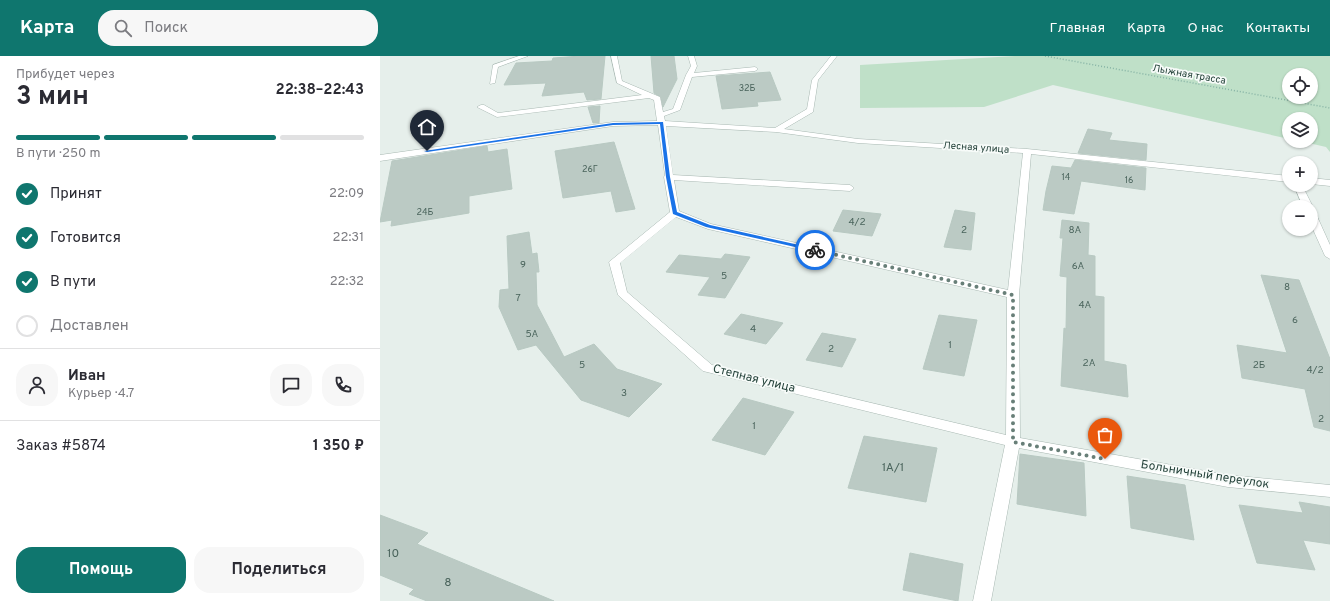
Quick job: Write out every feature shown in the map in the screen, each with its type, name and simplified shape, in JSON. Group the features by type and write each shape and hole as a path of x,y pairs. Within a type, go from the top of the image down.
{"street":[{"path":"492,83 495,66 525,56"},
{"path":"614,56 619,82 657,99 668,177 675,213 708,226 1013,295"},
{"path":"661,119 676,110 689,75 694,66 691,56"},
{"path":"776,130 810,110 815,80 834,56"},
{"path":"689,75 755,69"},
{"path":"481,107 497,115 649,96"},
{"name":"Лесная улица","path":"380,158 613,124 661,119 776,130 858,141 1028,152 1282,178"},
{"path":"982,601 1013,442 1013,295 1028,152"},
{"path":"668,177 850,188"},
{"path":"1318,182 1330,183"},
{"name":"Степная улица","path":"675,213 614,262 622,293 708,368 1013,442"},
{"path":"1318,229 1330,256"},
{"name":"Больничный переулок","path":"1013,442 1228,481 1330,491"}],"path":[{"name":"Лыжная трасса","path":"1045,56 1330,108"}],"green space":[{"path":"1015,56 1330,56 1330,152 1326,147 1318,145 1318,112 1282,112 1282,137 1053,85 984,107 860,108 860,65"}],"building":[{"path":"605,56 601,99 587,100 584,92 542,96 546,83 504,85 516,63 552,61 553,58"},
{"path":"651,56 674,56 677,79 663,107 661,97 654,93"},
{"path":"770,72 781,100 757,102 758,106 722,109 716,76"},
{"path":"600,106 599,123 593,123 588,107"},
{"path":"1088,129 1112,133 1109,140 1147,144 1146,160 1078,153"},
{"path":"614,142 635,209 616,212 611,191 563,198 555,151"},
{"path":"487,146 488,152 507,149 512,189 469,196 469,213 391,226 392,220 380,222 392,161"},
{"path":"1075,160 1146,168 1145,190 1081,181 1074,214 1043,210 1052,166 1071,168"},
{"path":"843,210 881,214 872,236 833,231"},
{"path":"955,210 975,213 971,250 944,247"},
{"path":"1062,220 1089,223 1088,255 1095,256 1095,296 1104,297 1104,361 1126,365 1128,397 1061,386 1064,328 1066,329 1067,277 1060,276 1063,238 1060,238"},
{"path":"529,232 532,254 537,253 539,272 536,272 537,305 564,357 594,344 617,369 662,384 629,417 581,400 536,345 518,350 499,307 500,290 509,289 507,236"},
{"path":"725,254 750,257 725,298 698,295 710,277 666,272 679,255 721,259"},
{"path":"1261,275 1299,280 1330,359 1330,431 1314,427 1305,389 1242,378 1237,345 1287,353"},
{"path":"741,314 783,323 766,344 724,334"},
{"path":"939,315 977,320 964,376 923,369"},
{"path":"822,333 856,339 842,367 806,360"},
{"path":"743,398 794,412 765,455 712,440"},
{"path":"864,436 937,448 926,502 848,488"},
{"path":"1020,454 1084,463 1086,516 1017,504"},
{"path":"1127,476 1185,485 1194,540 1131,528"},
{"path":"1299,502 1330,507 1330,544 1303,540 1315,570 1257,563 1239,505 1303,513"},
{"path":"380,515 428,533 417,544 554,601 427,601 409,594 414,589 380,575"},
{"path":"910,553 963,564 958,601 903,590"}],"way so far":[{"path":"815,250 1013,295 1013,442 1105,459"}],"route":[{"path":"427,151 613,124 662,122 668,177 675,213 708,226 815,250"}]}
